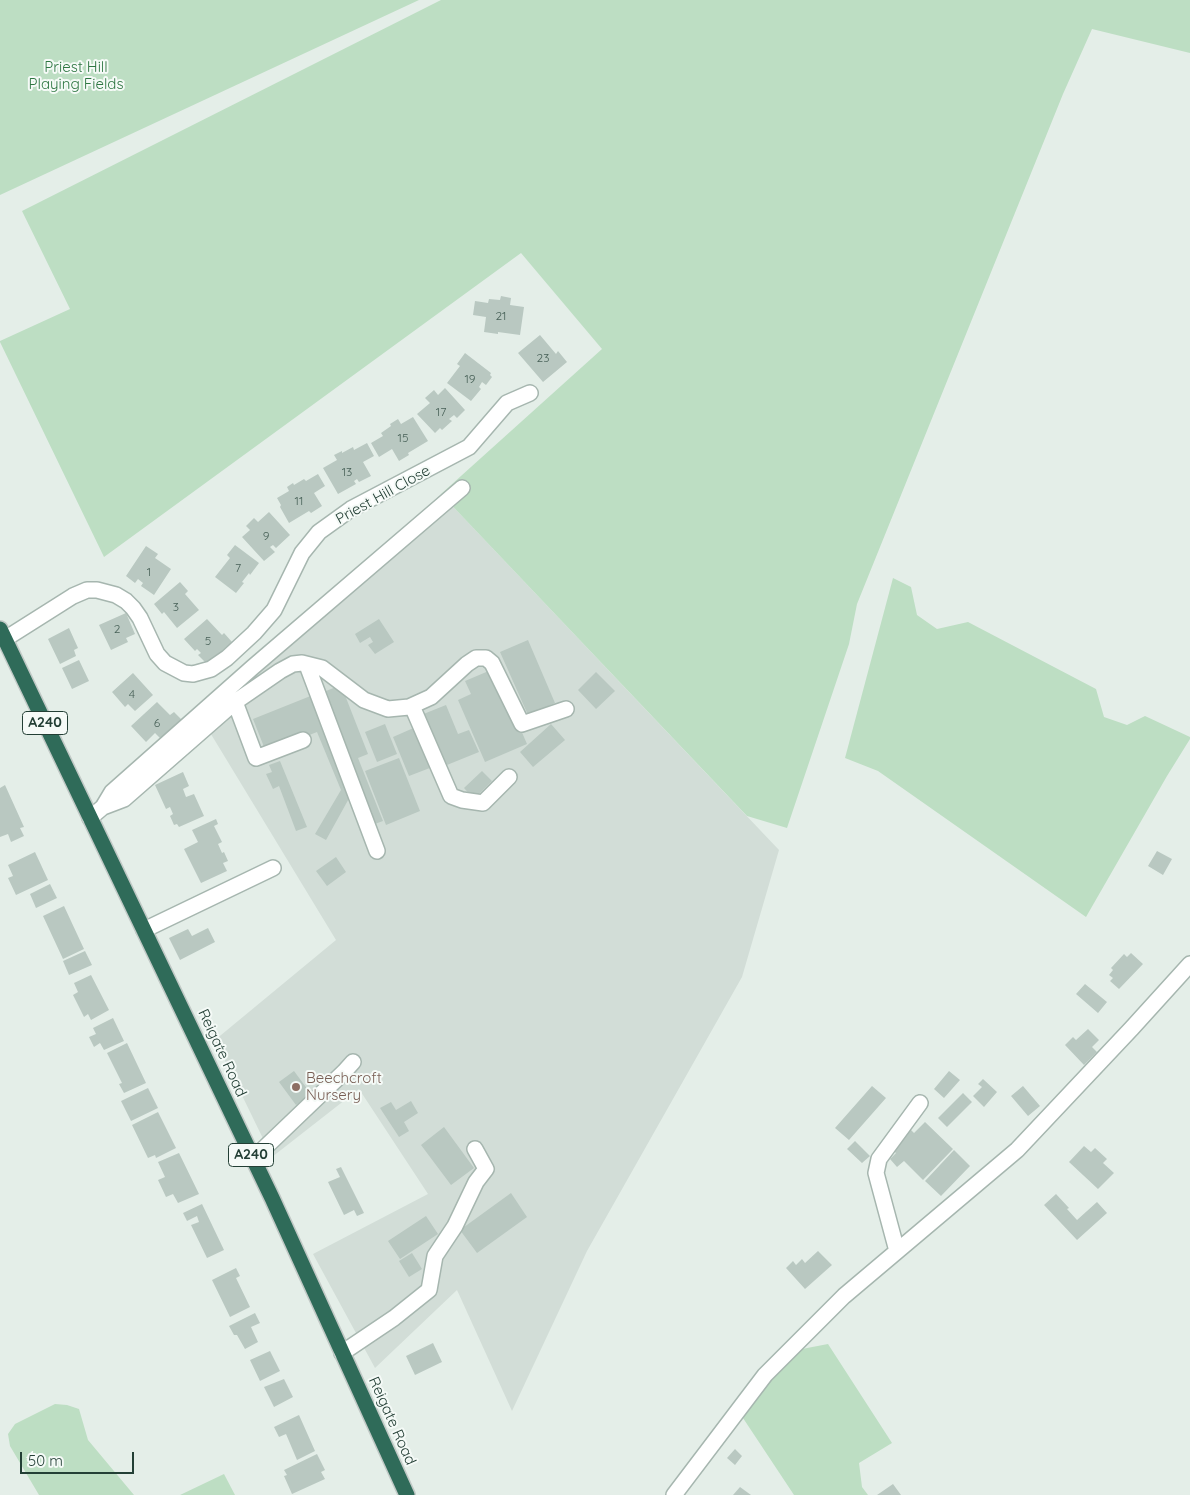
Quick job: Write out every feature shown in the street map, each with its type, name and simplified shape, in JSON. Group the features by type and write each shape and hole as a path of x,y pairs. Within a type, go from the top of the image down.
{"highway":[{"name":"Reigate Road","path":"2,634 253,1159 407,1495"}],"street":[{"name":"Priest Hill Close","path":"2,634 73,596 87,590 97,590 116,595 134,608 157,654 165,663 184,673 193,674 220,665 254,633 274,610 302,553 319,532 351,509 469,447 507,402 530,393"},
{"path":"90,818 102,807 112,792 253,667 462,488"},
{"path":"102,807 124,799 235,702 293,664 322,668 364,700 388,709 412,706 431,697 476,658 486,658 492,663 522,724 566,709"},
{"path":"307,665 377,851"},
{"path":"235,702 256,758 303,740"},
{"path":"412,706 451,796 462,800 483,803 509,777"},
{"path":"144,930 273,868"},
{"path":"674,1495 765,1375 844,1296 1016,1150 1190,964"},
{"path":"253,1159 353,1062"},
{"path":"898,1251 876,1173 879,1159 920,1103"},
{"path":"342,1353 394,1318 429,1290 435,1256 455,1226 476,1182 486,1169 475,1149"}],"shaded area":[{"path":"441,494 779,850 742,977 587,1251 512,1411 457,1290 375,1368 313,1254 428,1194 359,1089 272,1157 215,1040 336,940 203,721"}],"green space":[{"name":"Priest Hill Playing Fields","path":"0,0 419,0 0,195"},
{"path":"441,0 1190,0 1190,53 1092,29 1063,94 857,604 849,644 787,828 747,816 441,494 602,349 521,253 104,557 0,342 70,309 22,211"},
{"path":"893,578 911,587 917,615 937,629 968,622 1096,689 1104,717 1127,725 1145,716 1190,737 1086,917 878,771 845,758"},
{"path":"828,1344 892,1443 859,1463 862,1487 868,1495 794,1495 741,1415 772,1378 802,1349"},
{"path":"55,1404 79,1409 88,1440 134,1495 39,1495 10,1446 8,1434 15,1424"},
{"path":"224,1474 235,1495 180,1495"}],"building":[{"path":"501,296 511,298 510,305 524,307 520,335 484,332 486,317 473,315 475,301 488,303 489,299 500,300"},
{"path":"540,335 556,354 558,351 567,362 543,382 518,353"},
{"path":"465,353 491,373 492,377 486,385 482,382 479,387 481,389 471,401 447,383 460,366 457,364"},
{"path":"445,388 465,410 457,418 454,415 449,419 452,421 442,430 440,428 435,433 417,414 430,403 425,398 434,390 438,395"},
{"path":"413,417 428,441 399,461 392,449 379,457 371,443 383,436 381,433 398,419 401,424"},
{"path":"367,443 374,456 363,462 371,476 359,482 357,479 354,481 356,484 338,494 323,468 337,460 334,455 353,447 354,450"},
{"path":"318,474 325,486 314,493 322,506 311,513 309,511 289,523 277,498 289,491 287,487 293,483 294,485 304,479 306,481"},
{"path":"269,512 290,535 276,548 273,545 270,547 275,552 264,561 242,537 250,530 246,526 254,518 258,522"},
{"path":"235,545 259,563 242,582 244,583 236,593 215,577 230,558 227,555"},
{"path":"146,546 158,554 155,558 171,569 154,595 141,586 143,583 138,579 135,583 126,576"},
{"path":"180,582 188,591 185,594 199,610 177,628 164,612 162,614 154,604"},
{"path":"126,613 135,634 126,638 128,642 111,650 99,625"},
{"path":"207,619 222,635 224,633 232,642 210,662 206,663 198,655 201,653 197,649 195,651 184,639"},
{"path":"379,619 394,642 375,654 368,645 373,642 370,637 360,643 355,634"},
{"path":"69,628 78,648 74,650 76,656 60,664 48,639"},
{"path":"528,640 555,703 528,715 500,652"},
{"path":"79,660 89,681 72,689 62,668"},
{"path":"491,670 500,682 527,744 485,762 458,700 471,694 465,681"},
{"path":"596,672 615,691 596,709 578,690"},
{"path":"133,673 153,695 135,711 128,704 125,707 112,692"},
{"path":"341,685 368,754 358,758 383,821 372,825 321,693"},
{"path":"313,695 352,793 326,840 315,834 341,790 317,732 266,752 253,719"},
{"path":"157,702 170,715 174,712 183,721 162,740 155,733 146,742 131,726"},
{"path":"446,705 458,734 469,730 479,752 442,767 421,715"},
{"path":"385,724 397,754 377,762 365,732"},
{"path":"551,724 565,740 533,767 520,752"},
{"path":"418,726 435,766 409,776 393,737"},
{"path":"399,758 420,811 386,825 365,771"},
{"path":"280,761 307,827 296,831 279,786 273,789 266,774 272,772 269,765"},
{"path":"482,771 492,781 474,799 464,788"},
{"path":"183,772 189,786 183,789 186,797 194,794 204,816 179,827 177,824 174,825 170,816 173,814 170,807 166,809 155,785"},
{"path":"5,785 24,827 20,828 24,836 11,842 8,834 0,837 0,788"},
{"path":"216,819 218,824 214,826 222,842 218,844 228,861 223,863 227,871 201,883 184,849 198,842 192,830"},
{"path":"1157,851 1172,859 1163,875 1148,866"},
{"path":"35,852 48,880 16,895 8,878 13,876 8,865"},
{"path":"336,857 346,872 327,886 316,871"},
{"path":"50,884 57,898 36,908 30,894"},
{"path":"64,906 84,949 63,959 43,916"},
{"path":"208,928 215,942 180,960 169,938 188,929 192,936"},
{"path":"85,951 92,965 69,975 63,961"},
{"path":"1131,953 1143,964 1119,989 1110,981 1113,978 1109,975 1113,970 1111,968 1124,954 1127,957"},
{"path":"91,975 109,1010 91,1020 88,1014 84,1017 73,995 78,992 74,983"},
{"path":"1085,984 1107,1002 1098,1013 1076,994"},
{"path":"113,1018 124,1041 104,1050 100,1043 94,1047 89,1037 96,1034 93,1028"},
{"path":"1088,1029 1099,1040 1092,1047 1097,1052 1084,1065 1065,1045 1073,1037 1076,1040"},
{"path":"127,1043 146,1083 124,1093 119,1084 122,1083 107,1053"},
{"path":"294,1071 311,1094 296,1105 279,1082"},
{"path":"949,1071 960,1080 944,1098 934,1089"},
{"path":"983,1079 997,1092 984,1107 973,1096 982,1087 978,1084"},
{"path":"872,1086 886,1098 849,1140 835,1128"},
{"path":"1023,1086 1040,1106 1028,1116 1011,1096"},
{"path":"148,1088 158,1108 131,1121 121,1101"},
{"path":"963,1093 972,1102 947,1127 938,1118"},
{"path":"411,1101 418,1113 404,1122 409,1131 399,1137 380,1108 391,1102 396,1110"},
{"path":"158,1112 176,1148 156,1158 155,1155 148,1158 132,1125"},
{"path":"925,1122 953,1149 923,1180 904,1161 897,1167 890,1159 896,1153 891,1149 910,1129 914,1133"},
{"path":"444,1127 474,1168 451,1185 421,1145"},
{"path":"855,1141 870,1156 862,1163 847,1149"},
{"path":"1084,1146 1091,1152 1095,1148 1107,1159 1103,1163 1114,1173 1098,1189 1069,1162"},
{"path":"954,1150 970,1166 941,1196 925,1181"},
{"path":"179,1153 199,1194 178,1203 173,1194 166,1197 158,1180 165,1177 158,1162"},
{"path":"341,1167 364,1213 357,1216 354,1210 344,1215 328,1182 340,1177 336,1169"},
{"path":"511,1193 527,1217 477,1253 460,1230"},
{"path":"1056,1194 1077,1220 1097,1202 1107,1213 1077,1240 1044,1205"},
{"path":"202,1204 224,1250 207,1258 191,1225 199,1222 197,1216 187,1221 183,1213"},
{"path":"426,1216 438,1234 400,1259 388,1241"},
{"path":"818,1251 832,1265 805,1289 786,1268 793,1261 796,1265 802,1259 805,1263"},
{"path":"412,1253 422,1269 409,1277 399,1261"},
{"path":"236,1268 240,1276 236,1278 250,1307 230,1317 212,1280"},
{"path":"255,1313 260,1323 251,1327 258,1342 245,1349 229,1326"},
{"path":"433,1343 442,1362 415,1375 406,1356"},
{"path":"270,1351 280,1371 260,1381 250,1360"},
{"path":"284,1379 293,1397 274,1407 264,1387"},
{"path":"299,1415 315,1451 297,1460 286,1434 279,1437 274,1427"},
{"path":"735,1449 742,1456 735,1465 727,1458"},
{"path":"317,1454 325,1470 321,1472 325,1479 292,1494 284,1476 287,1475 284,1470"},
{"path":"893,1484 901,1495 877,1495"},
{"path":"740,1487 751,1495 733,1495"}],"place":[{"name":"Beechcroft Nursery","path":"296,1087"}]}
